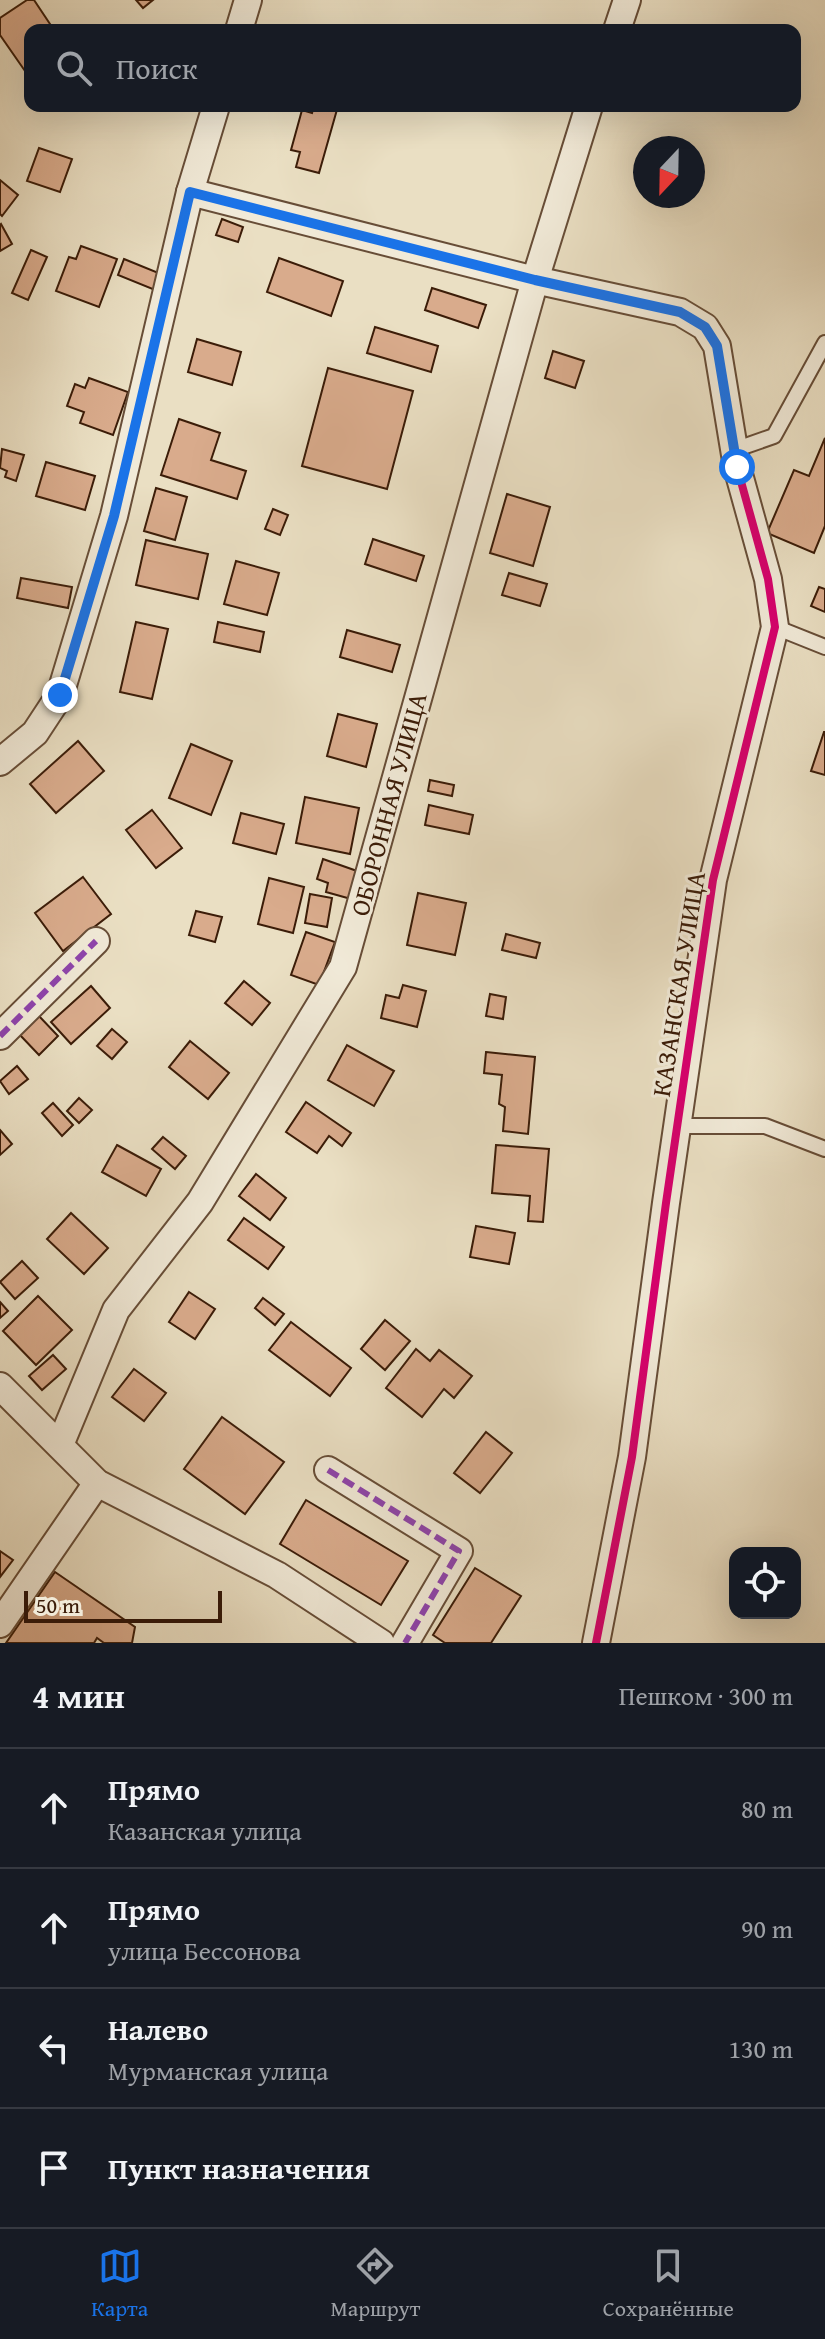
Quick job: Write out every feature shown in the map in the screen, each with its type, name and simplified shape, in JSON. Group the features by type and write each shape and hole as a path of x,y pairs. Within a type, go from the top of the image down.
{"street":[{"path":"241,24 248,0"},
{"path":"619,24 627,0"},
{"path":"0,762 35,733 60,695 114,516 190,192 214,112"},
{"name":"ОБОРОННАЯ УЛИЦА","path":"60,1445 116,1310 200,1202 343,967 535,280 587,112"},
{"name":"КАЗАНСКАЯ УЛИЦА","path":"190,192 535,280 680,312 705,327 717,346 734,450 768,579 775,627 713,880 632,1457 596,1643"},
{"path":"0,1036 96,941"},
{"path":"0,1386 97,1483 277,1575 381,1643"},
{"path":"328,1470 459,1551 405,1643"},
{"path":"0,1624 97,1483"}],"lane":[{"path":"734,450 774,436 825,343"},
{"path":"775,627 825,647"},
{"path":"677,1126 765,1126 825,1149"}],"building":[{"path":"27,0 34,0 50,24 24,24 24,70 0,35 0,18"},
{"path":"136,0 153,0 143,8"},
{"path":"301,112 336,112 319,173 296,167 300,152 291,150"},
{"path":"39,148 72,159 60,192 27,181"},
{"path":"0,180 18,195 2,216 0,214"},
{"path":"222,219 243,227 238,242 216,235"},
{"path":"0,225 12,244 0,251"},
{"path":"81,246 117,259 99,307 56,291 69,257 76,259"},
{"path":"31,250 47,257 28,300 12,293"},
{"path":"279,258 343,281 331,316 267,292"},
{"path":"124,259 161,274 155,290 118,275"},
{"path":"432,288 486,305 478,328 425,310"},
{"path":"375,327 438,346 431,372 367,353"},
{"path":"197,339 241,352 232,385 188,372"},
{"path":"553,351 584,361 575,388 545,378"},
{"path":"328,368 413,391 387,489 302,466"},
{"path":"89,378 128,392 113,435 80,423 84,412 67,406 75,384 85,388"},
{"path":"179,419 220,433 211,460 246,471 237,499 161,475"},
{"path":"825,438 825,526 814,553 767,533 794,470 809,476"},
{"path":"2,449 24,455 16,481 5,477 7,471 0,468"},
{"path":"46,462 95,476 85,510 36,496"},
{"path":"156,488 187,497 175,540 144,531"},
{"path":"507,494 550,507 533,566 490,553"},
{"path":"273,509 288,515 280,535 265,529"},
{"path":"373,539 424,556 416,581 365,564"},
{"path":"146,540 208,554 198,599 136,585"},
{"path":"236,561 279,573 267,615 224,604"},
{"path":"509,573 547,584 540,606 502,595"},
{"path":"21,578 72,587 68,608 17,598"},
{"path":"819,587 825,589 825,612 811,606"},
{"path":"136,622 168,629 152,699 120,692"},
{"path":"218,622 264,632 260,652 214,642"},
{"path":"347,630 400,645 392,672 340,657"},
{"path":"338,714 377,724 366,767 327,756"},
{"path":"825,732 825,775 811,771"},
{"path":"78,741 104,771 56,813 30,784"},
{"path":"191,744 232,761 211,815 169,798"},
{"path":"430,780 454,785 452,796 428,791"},
{"path":"305,797 359,808 350,854 296,843"},
{"path":"429,805 473,815 469,834 425,825"},
{"path":"152,810 182,848 156,868 126,830"},
{"path":"241,813 284,824 276,854 233,843"},
{"path":"323,859 357,871 351,899 326,892 328,883 317,879"},
{"path":"83,877 111,914 63,951 35,913"},
{"path":"269,878 304,887 293,933 258,924"},
{"path":"418,893 466,903 455,955 407,945"},
{"path":"310,894 332,898 327,927 305,923"},
{"path":"196,911 222,917 215,942 189,935"},
{"path":"306,932 335,942 319,985 291,975"},
{"path":"506,934 540,943 536,958 502,950"},
{"path":"244,981 270,1003 252,1025 225,1003"},
{"path":"403,985 426,991 417,1027 381,1018 386,995 399,998"},
{"path":"91,986 110,1008 71,1044 51,1022"},
{"path":"490,994 506,997 503,1019 486,1016"},
{"path":"39,1016 58,1036 39,1055 19,1034"},
{"path":"112,1029 127,1042 112,1059 97,1046"},
{"path":"190,1041 229,1073 208,1099 169,1067"},
{"path":"347,1045 394,1071 374,1106 328,1080"},
{"path":"486,1052 535,1057 528,1134 503,1131 505,1107 499,1104 502,1075 484,1073"},
{"path":"17,1066 28,1079 9,1094 0,1081"},
{"path":"79,1098 92,1110 79,1123 67,1111"},
{"path":"306,1102 351,1133 342,1146 329,1136 317,1153 286,1132"},
{"path":"53,1103 73,1125 62,1136 42,1113"},
{"path":"0,1130 12,1144 0,1155"},
{"path":"163,1137 186,1156 175,1169 152,1149"},
{"path":"117,1145 161,1169 146,1196 102,1172"},
{"path":"496,1145 549,1149 543,1222 528,1221 530,1196 492,1193"},
{"path":"256,1174 286,1198 270,1220 239,1196"},
{"path":"71,1213 108,1248 84,1274 47,1239"},
{"path":"244,1218 284,1247 268,1269 228,1240"},
{"path":"476,1226 515,1233 509,1264 470,1257"},
{"path":"22,1261 38,1278 15,1299 0,1282"},
{"path":"189,1292 215,1309 195,1339 169,1322"},
{"path":"38,1296 72,1330 36,1365 3,1331"},
{"path":"263,1298 284,1314 275,1325 255,1308"},
{"path":"0,1302 8,1311 0,1318"},
{"path":"385,1320 410,1341 385,1370 361,1349"},
{"path":"291,1322 351,1368 330,1396 269,1350"},
{"path":"416,1349 430,1361 439,1350 472,1376 454,1398 444,1389 422,1417 386,1388"},
{"path":"53,1355 66,1369 42,1390 29,1376"},
{"path":"134,1369 166,1393 144,1421 112,1397"},
{"path":"222,1417 284,1462 245,1514 184,1469"},
{"path":"486,1432 512,1453 480,1493 454,1473"},
{"path":"306,1500 408,1561 381,1605 280,1544"},
{"path":"0,1551 13,1560 0,1577"},
{"path":"475,1568 521,1596 491,1643 445,1643 433,1635"},
{"path":"55,1572 135,1627 132,1643 104,1643 97,1638 94,1643 6,1643"}],"marked path":[{"path":"0,1036 96,941"},
{"path":"328,1470 459,1551 405,1643"}],"cycle path":[{"path":"190,192 535,280 680,312 705,327 717,346 737,467 768,579 775,627 713,880 632,1457 596,1643"}],"route":[{"path":"60,695 114,516 190,192 535,280 680,312 705,327 717,346 737,467"}]}
